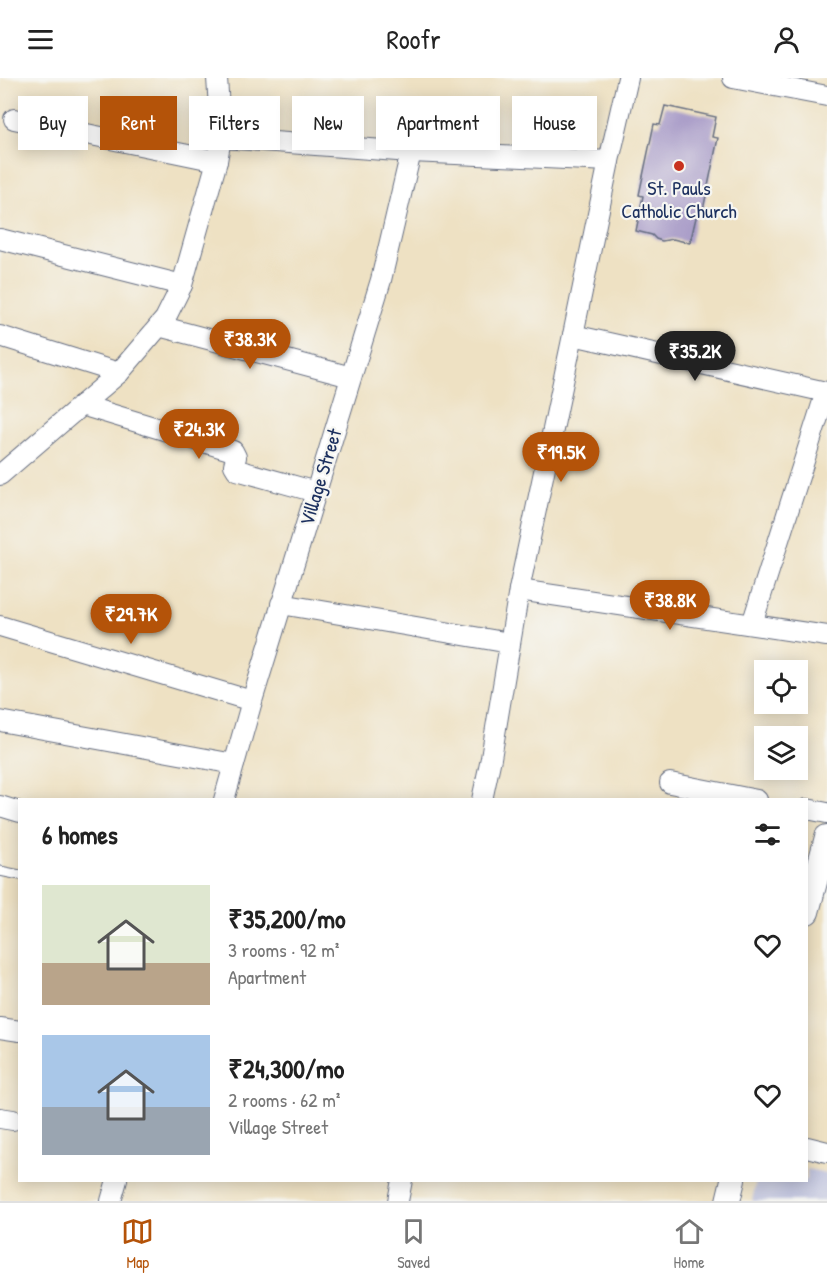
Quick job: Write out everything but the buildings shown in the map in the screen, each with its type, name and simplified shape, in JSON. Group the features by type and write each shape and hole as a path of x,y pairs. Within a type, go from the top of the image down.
{"street":[{"path":"218,78 219,96"},
{"path":"482,798 519,590 628,78"},
{"path":"733,78 827,96"},
{"path":"14,119 217,161"},
{"path":"280,142 411,152 609,161"},
{"path":"0,475 119,373 165,319 182,285 219,150"},
{"name":"Village Street","path":"225,798 252,700 381,280 411,152"},
{"path":"0,239 182,285"},
{"path":"159,326 351,377"},
{"path":"573,335 826,392 752,624"},
{"path":"0,336 119,373"},
{"path":"81,405 233,450 236,457 234,465 237,470 316,492"},
{"path":"519,590 827,636"},
{"path":"282,604 510,643"},
{"path":"0,626 252,700"},
{"path":"0,721 234,764"},
{"path":"670,783 747,798"},
{"path":"0,806 18,811"},
{"path":"808,809 827,813"},
{"path":"808,908 827,837"},
{"path":"0,1028 18,1031"},
{"path":"808,1147 827,1152"},
{"path":"111,1201 116,1182"},
{"path":"398,1201 402,1182"},
{"path":"728,1201 733,1182"}],"lane":[{"path":"0,871 18,875"}],"shaded area":[{"path":"808,1169 827,1173 827,1201 752,1201 756,1182 808,1182"}],"place":[{"name":"St. Pauls Catholic Church","path":"679,166"}]}
